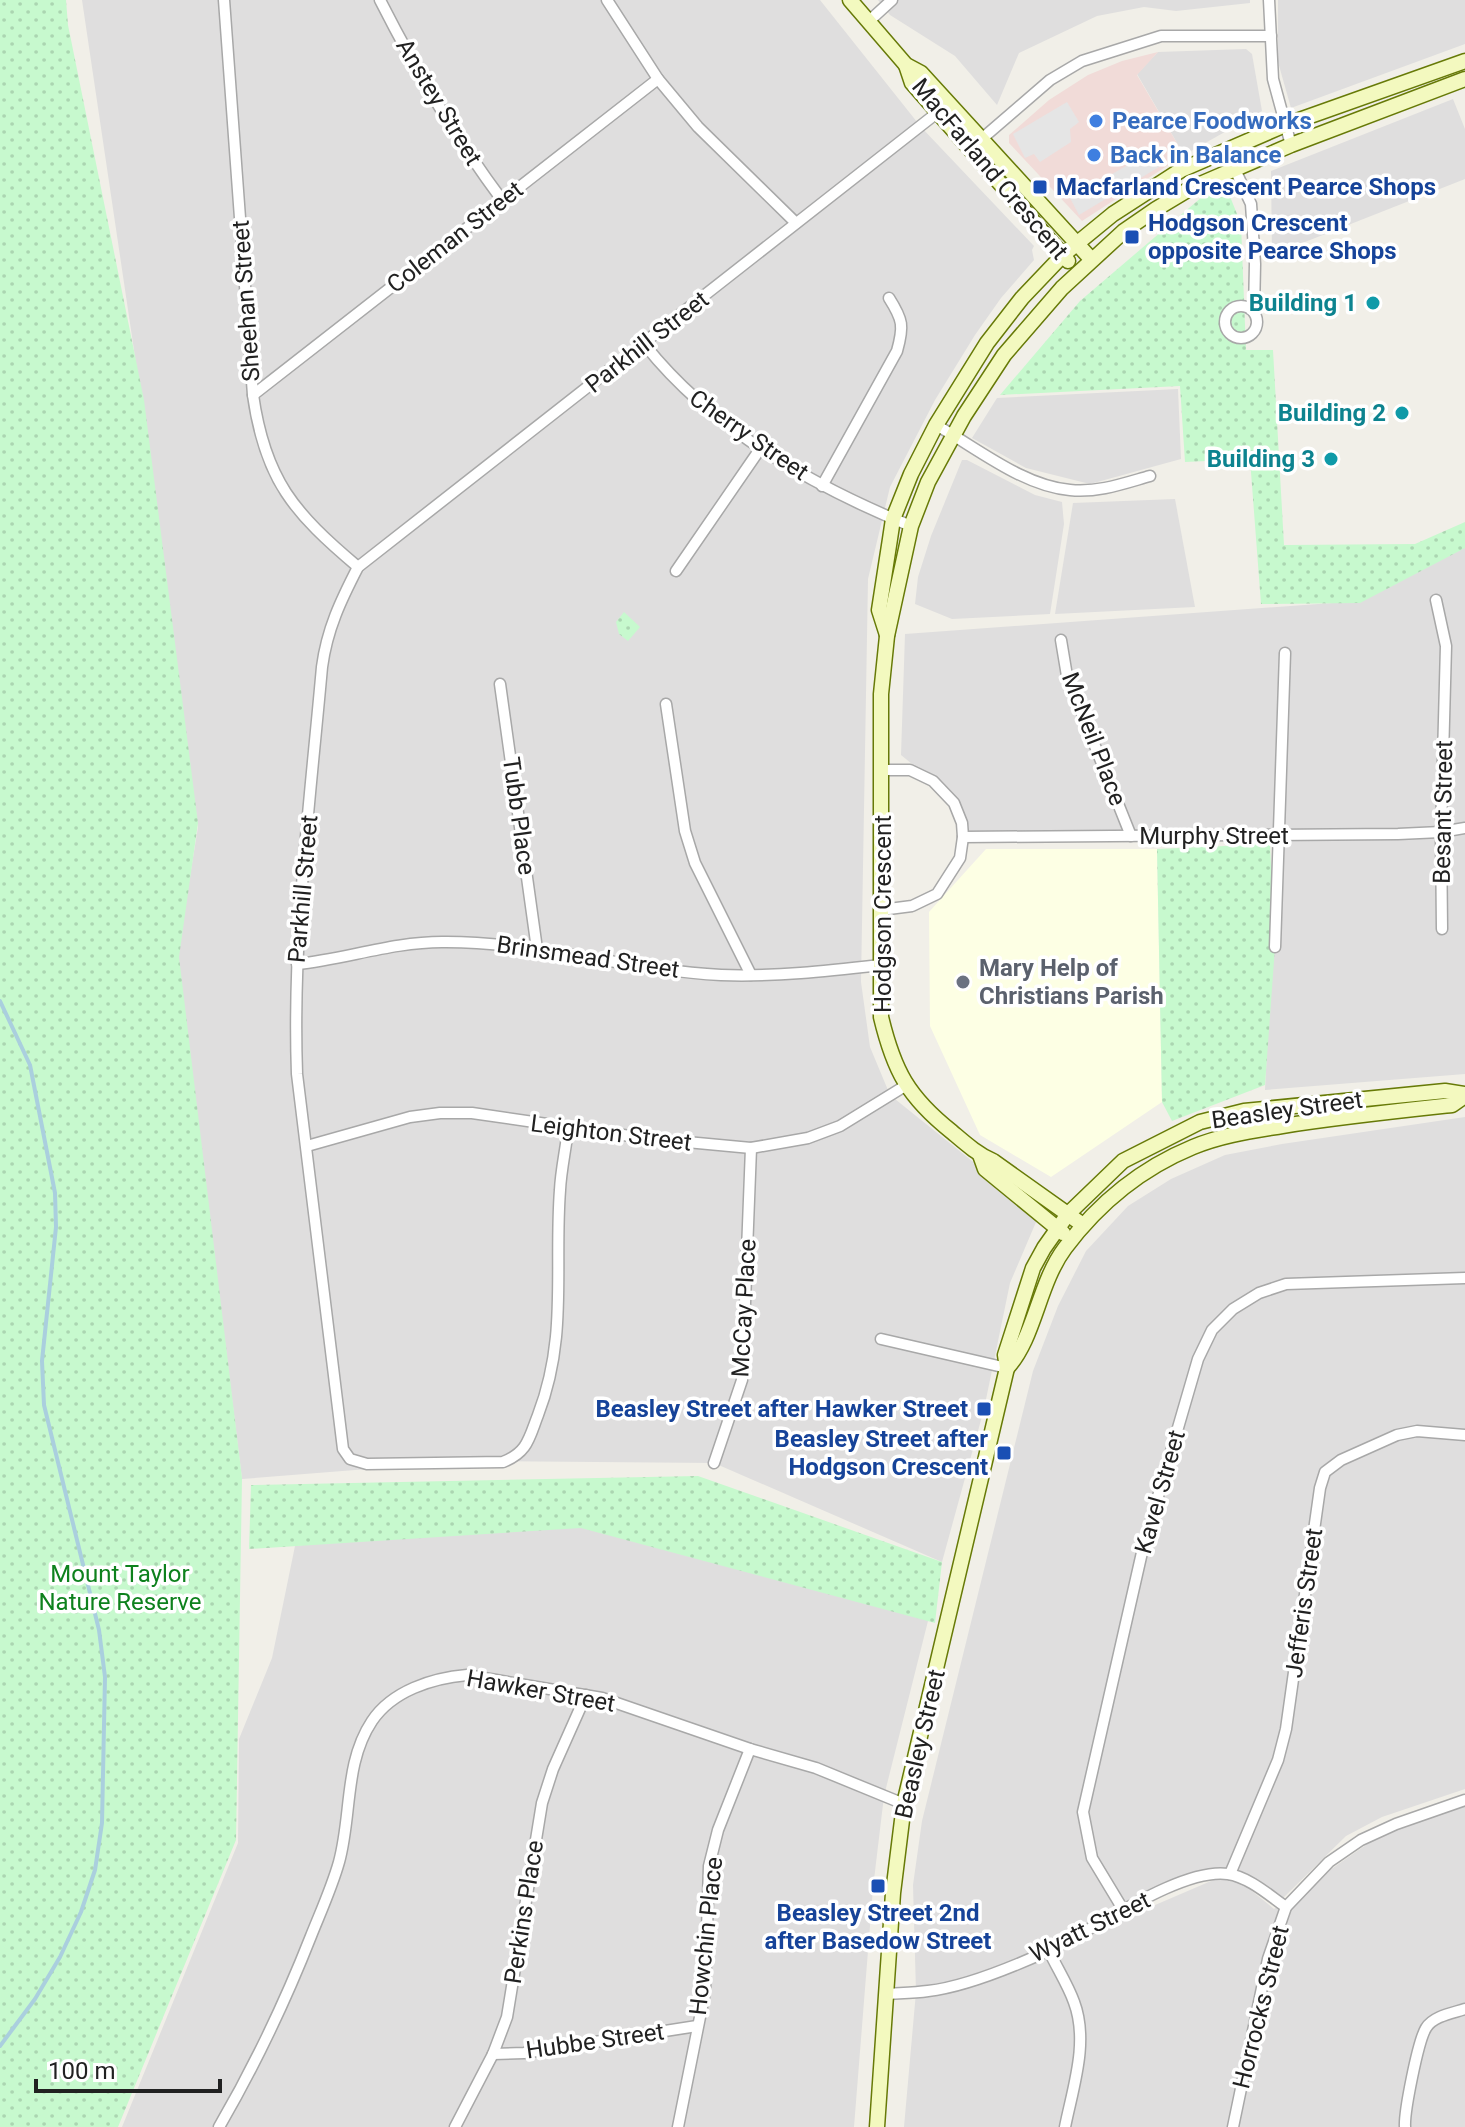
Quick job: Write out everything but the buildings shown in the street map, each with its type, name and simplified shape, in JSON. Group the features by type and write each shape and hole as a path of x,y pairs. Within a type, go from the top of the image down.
{"street":[{"name":"Sheehan Street","path":"224,0 258,434 272,468 293,505 318,534 358,567"},
{"name":"Anstey Street","path":"380,0 432,99 502,200"},
{"path":"607,0 658,79 698,127 796,223"},
{"name":"MacFarland Crescent","path":"850,0 906,65 921,73 944,108 1077,271"},
{"path":"868,22 892,0"},
{"path":"1269,0 1273,79 1291,145"},
{"path":"976,144 1050,80 1082,61 1161,36 1271,36"},
{"name":"Hodgson Crescent","path":"887,636 879,610 893,519 911,474 936,425 987,343 1022,298 1063,255 1113,214 1181,170 1285,125 1465,61"},
{"name":"Coleman Street","path":"253,395 658,79"},
{"name":"Hodgson Crescent","path":"1083,1225 980,1155 934,1118 905,1086 889,1054 881,1017 881,694 887,636 911,526 928,482 953,435 1004,355 1077,271 1124,231 1191,188 1291,145 1465,79"},
{"name":"Parkhill Street","path":"568,1128 560,1190 560,1297 554,1361 528,1442 519,1455 503,1462 367,1464 350,1459 343,1449 297,1074 297,964 325,640 335,612 358,567 944,108"},
{"name":"MacFarland Crescent","path":"976,144 1091,259"},
{"path":"1226,150 1251,204 1254,312"},
{"path":"822,486 897,351 903,330 900,314 889,298"},
{"name":"Cherry Street","path":"645,345 683,387 760,449 822,486 911,526"},
{"path":"936,425 1017,472 1050,487 1088,490 1150,476"},
{"path":"676,571 760,449"},
{"name":"Besant Street","path":"1436,600 1446,646 1442,929"},
{"name":"McNeil Place","path":"1061,640 1067,676 1131,836"},
{"path":"1275,947 1285,653"},
{"name":"Tubb Place","path":"500,684 537,949"},
{"path":"666,704 685,831 695,863 751,975"},
{"path":"881,910 912,906 937,894 960,858 963,837 962,823 954,803 933,781 910,770 883,770"},
{"name":"Murphy Street","path":"963,837 1277,836 1441,832 1465,828"},
{"name":"Brinsmead Street","path":"297,964 429,942 483,943 537,949 719,975 807,973 880,965"},
{"name":"Leighton Street","path":"307,1146 410,1117 472,1113 568,1128 751,1148 780,1145 840,1126 905,1086"},
{"name":"Beasley Street","path":"877,2127 893,1893 904,1804 1007,1368 1005,1355 1033,1268 1068,1214 1123,1161 1200,1122 1277,1107 1445,1091 1465,1095"},
{"name":"Beasley Street","path":"1007,1368 1018,1357 1047,1276 1071,1240 1120,1189 1138,1177 1192,1147 1225,1135 1304,1122 1452,1105 1465,1095"},
{"name":"McCay Place","path":"714,1463 742,1380 751,1148"},
{"name":"Hodgson Crescent","path":"980,1155 985,1169 1071,1240"},
{"name":"Kavel Street","path":"1124,1911 1092,1858 1083,1812 1143,1548 1198,1359 1212,1330 1233,1309 1259,1293 1286,1284 1465,1278"},
{"path":"881,1339 1007,1368"},
{"name":"Jefferis Street","path":"1230,1874 1278,1760 1286,1729 1320,1488 1325,1472 1341,1460 1397,1435 1417,1431 1465,1435"},
{"name":"Hawker Street","path":"219,2127 250,2074 286,2001 325,1902 339,1861 355,1757 361,1738 382,1707 402,1693 467,1675 586,1695 636,1708 750,1749 816,1768 904,1804"},
{"name":"Perkins Place","path":"455,2127 493,2054 507,2017 542,1803 553,1769 586,1695"},
{"name":"Howchin Place","path":"678,2127 705,1992 709,1866 718,1830 750,1749"},
{"name":"Horrocks Street","path":"1233,2127 1268,1959 1286,1907 1329,1862 1361,1840 1465,1800"},
{"name":"Wyatt Street","path":"885,1994 930,1991 971,1980 1049,1951 1188,1880 1209,1874 1230,1874"},
{"path":"1230,1874 1247,1881 1286,1907"},
{"path":"1049,1951 1074,2002 1080,2028 1080,2055 1065,2127"},
{"path":"1405,2127 1408,2094 1426,2028 1439,2017 1465,2009"},
{"name":"Hubbe Street","path":"493,2054 524,2053 697,2026"}],"shaded area":[{"path":"82,0 820,0 921,127 1034,246 1034,260 1001,298 975,335 935,400 890,487 868,579 861,982 870,1047 890,1095 1039,1215 1010,1283 984,1409 942,1562 714,1463 469,1461 242,1479 177,956 198,827 142,404"},
{"path":"878,0 1250,0 1250,3 1176,11 1144,7 1097,16 1019,53 997,105 955,56 890,15"},
{"path":"1278,0 1465,0 1465,44 1291,108 1278,62"},
{"path":"1246,49 1252,54 1262,111 1184,155 1137,74 1158,52"},
{"path":"1158,52 1137,75 1184,155 1082,221 1009,143 1009,135 1049,100 1088,75 1122,61"},
{"path":"1453,99 1465,129 1465,179 1272,255 1271,171"},
{"path":"1067,102 1079,122 1070,129 1071,142 1040,162 1034,154 1025,158 1013,134"},
{"path":"1156,149 1164,164 1079,215 1070,198"},
{"path":"1178,389 1181,459 1090,484 1026,468 972,438 997,398"},
{"path":"962,460 1035,495 1062,502 1064,524 1050,614 952,619 915,604 918,577 931,536"},
{"path":"1175,499 1195,607 1055,614 1073,503"},
{"path":"1465,545 1465,1074 1265,1090 1277,844 1131,836 963,837 954,803 901,755 905,634 1346,602"},
{"path":"986,849 1157,849 1162,1102 1051,1177 980,1135 930,1026 929,912"},
{"path":"1465,1117 1465,1789 1382,1817 1346,1836 1279,1902 1236,1878 1274,1909 1396,1824 1465,1804 1465,2127 904,2127 916,1992 913,1885 922,1821 1033,1371 1058,1306 1086,1251 1128,1206 1171,1179 1225,1155","holes":["1225,1875 1062,1945 1188,1880"]},
{"path":"583,1521 930,1613 884,1796 873,1888 854,2127 122,2127 238,1843 239,1739 272,1658 295,1546 474,1524"}],"green space":[{"name":"Mount Taylor Nature Reserve","path":"0,0 66,0 68,25 144,400 198,823 179,957 242,1478 236,1840 118,2127 0,2127"},
{"path":"1223,179 1241,224 1246,350 1273,350 1284,545 1415,544 1465,522 1465,548 1360,603 1261,604 1250,459 1185,462 1180,386 1000,395 1080,301"},
{"path":"624,612 640,627 628,641 619,634 616,622"},
{"path":"1270,844 1275,947 1265,1085 1172,1121 1162,1102 1157,849"},
{"path":"698,1476 942,1562 935,1623 581,1528 249,1549 251,1485"}],"waterway":[{"path":"0,1001 30,1065 55,1193 56,1227 42,1361 44,1405 99,1630 105,1677 102,1823 95,1870 81,1912 60,1957 35,1999 0,2046"}],"place":[{"name":"Pearce Foodworks","path":"1096,121"},
{"name":"Back in Balance","path":"1094,155"},
{"name":"Macfarland Crescent Pearce Shops","path":"1040,187"},
{"name":"Hodgson Crescent opposite Pearce Shops","path":"1132,237"},
{"name":"Building 1","path":"1373,303"},
{"name":"Building 2","path":"1402,413"},
{"name":"Building 3","path":"1331,459"},
{"name":"Mary Help of Christians Parish","path":"963,982"},
{"name":"Beasley Street after Hawker Street","path":"984,1409"},
{"name":"Beasley Street after Hodgson Crescent","path":"1004,1453"},
{"name":"Beasley Street 2nd after Basedow Street","path":"878,1886"}]}
